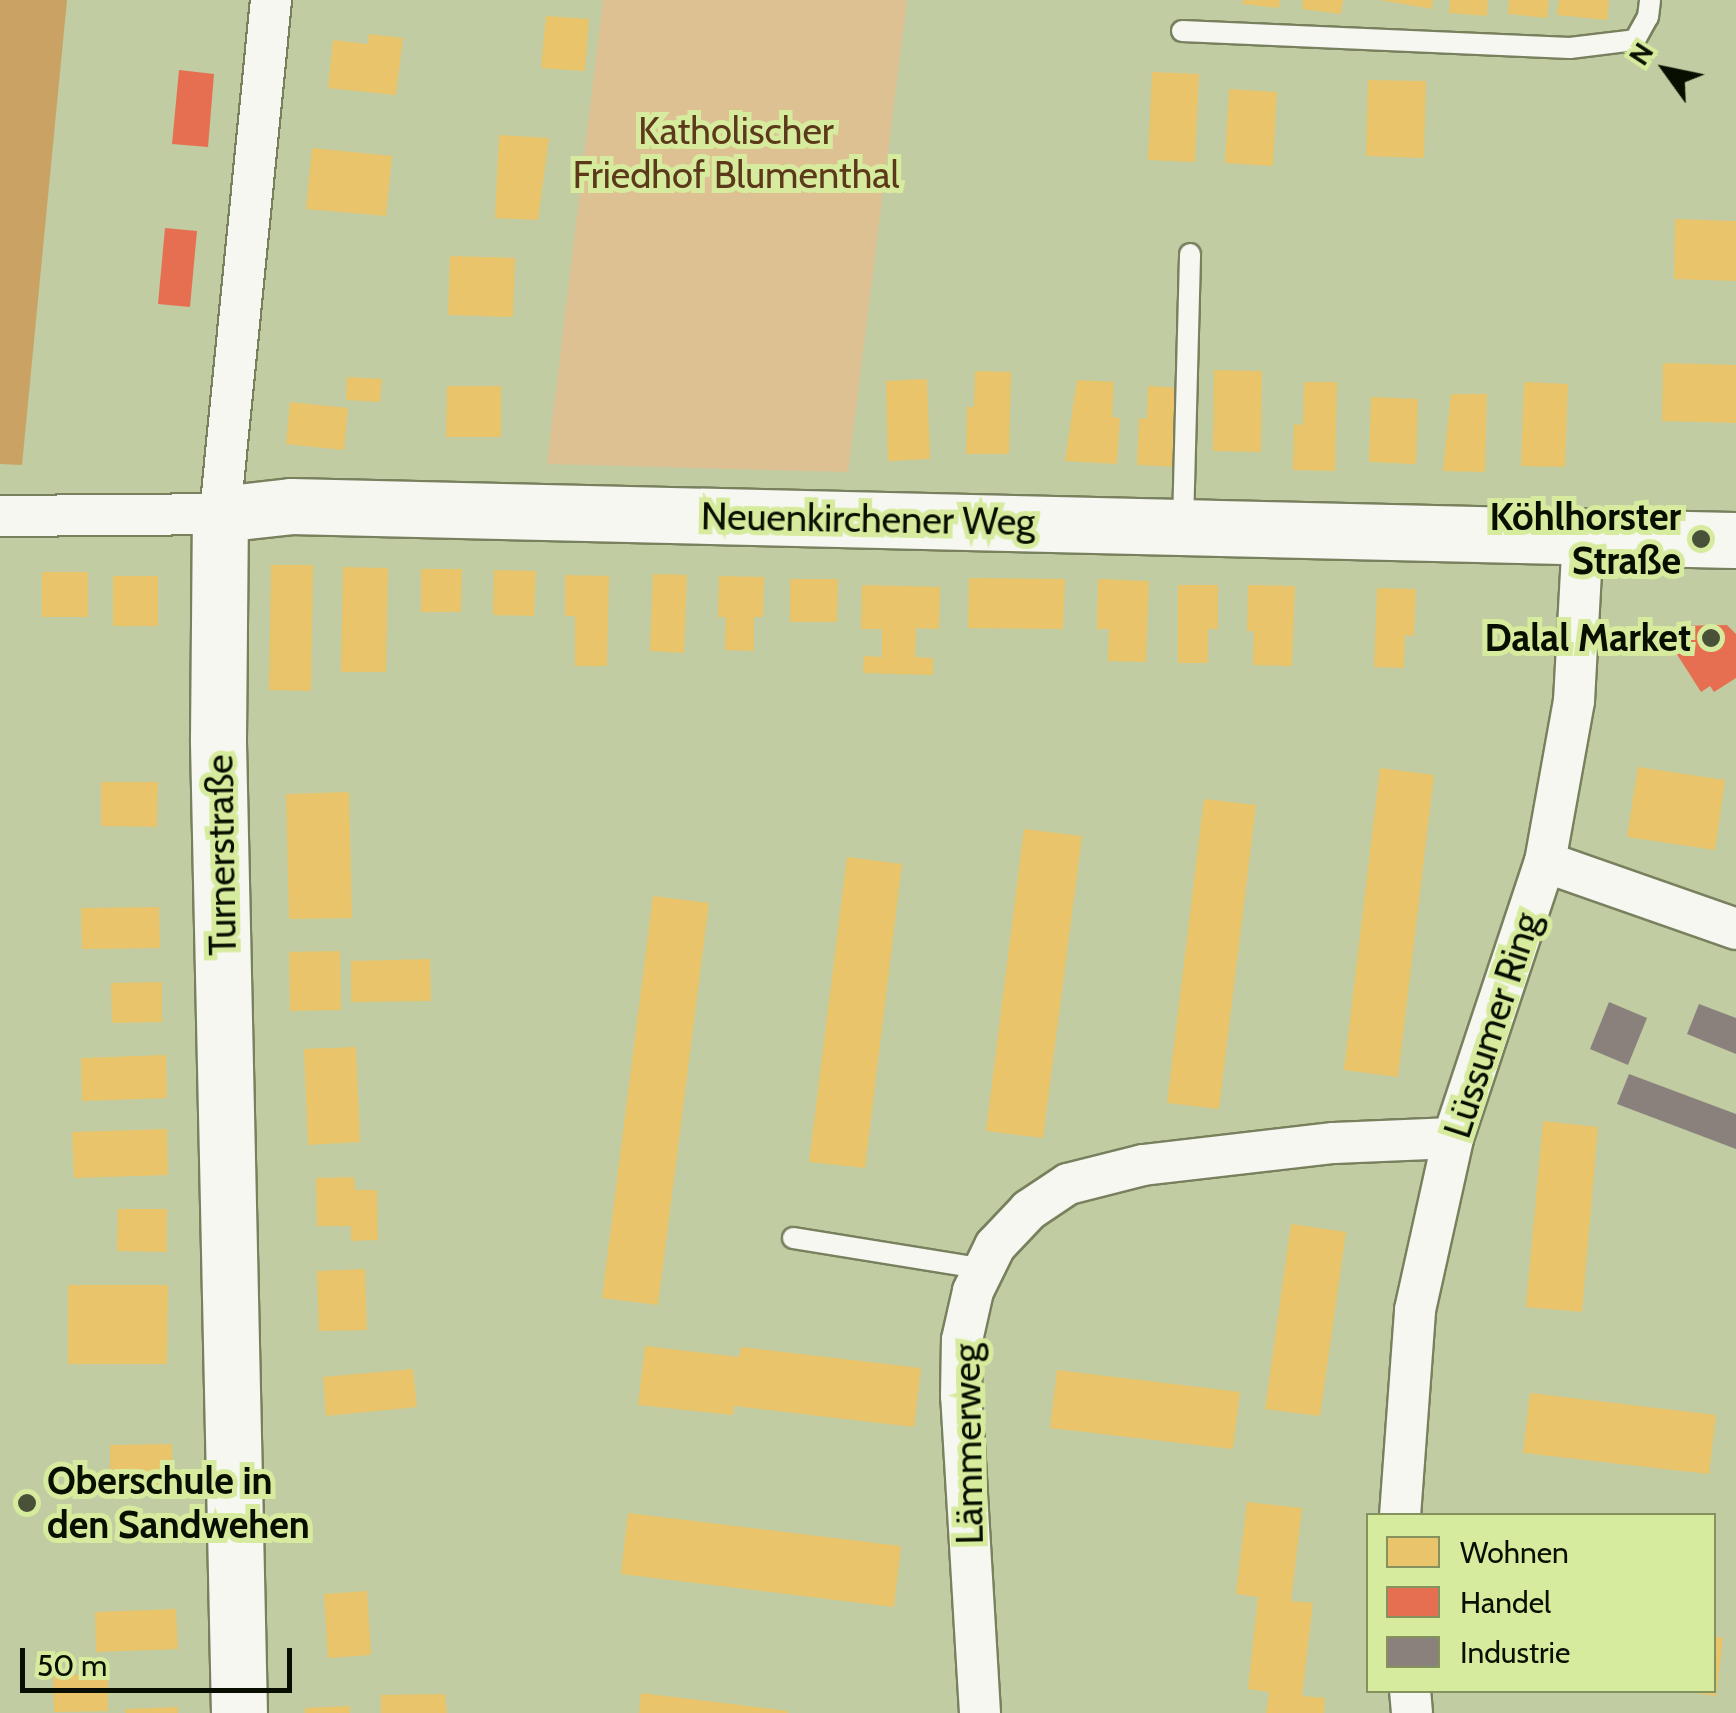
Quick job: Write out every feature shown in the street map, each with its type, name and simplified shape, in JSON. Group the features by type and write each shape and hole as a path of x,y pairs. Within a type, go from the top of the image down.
{"street":[{"name":"Turnerstraße","path":"239,1713 218,739 220,514 271,0"},
{"name":"Neuenkirchener Weg","path":"0,516 220,514 291,506 1736,540"},
{"name":"Lüssumer Ring","path":"1400,1513 1415,1310 1453,1138 1545,862 1574,701 1583,534"},
{"path":"1545,862 1736,929"},
{"name":"Lämmerweg","path":"980,1713 960,1396 962,1340 973,1291 995,1246 1029,1210 1068,1184 1143,1165 1277,1149 1453,1138"}],"lane":[{"path":"1182,31 1570,48 1634,40 1648,17 1650,0"},
{"path":"1183,526 1190,254"},
{"path":"793,1238 984,1269"}],"green space":[{"name":"Katholischer Friedhof Blumenthal","path":"603,0 907,0 848,472 547,464"}],"shaded area":[{"path":"0,0 67,0 22,465 0,464"}],"building: Wohnen":[{"path":"1243,0 1280,0 1279,8 1242,4"},
{"path":"1303,0 1343,0 1341,14 1302,9"},
{"path":"1380,0 1433,0 1432,9"},
{"path":"1450,0 1488,0 1487,16 1449,13"},
{"path":"1509,0 1549,0 1547,18 1508,14"},
{"path":"1559,0 1609,0 1607,20 1557,15"},
{"path":"546,16 589,19 585,71 541,68"},
{"path":"369,34 403,38 396,95 328,88 333,40 368,44"},
{"path":"1152,72 1199,74 1195,162 1148,160"},
{"path":"1368,80 1426,81 1424,158 1366,156"},
{"path":"1229,89 1277,92 1273,166 1225,163"},
{"path":"499,135 549,138 538,220 495,218"},
{"path":"312,148 392,156 386,216 306,209"},
{"path":"1675,219 1736,221 1736,281 1674,279"},
{"path":"450,256 515,258 513,317 448,315"},
{"path":"1663,363 1736,365 1736,423 1662,421"},
{"path":"1214,370 1262,371 1261,452 1213,451"},
{"path":"975,371 1011,372 1009,454 966,454 967,407 974,407"},
{"path":"347,377 382,379 380,402 346,400"},
{"path":"927,379 930,459 888,461 886,381"},
{"path":"1077,380 1114,382 1112,417 1120,418 1117,464 1065,461"},
{"path":"1304,382 1337,382 1335,471 1293,470 1294,424 1303,425"},
{"path":"1524,382 1568,384 1565,467 1521,466"},
{"path":"447,386 501,386 501,437 446,437"},
{"path":"1148,386 1184,388 1180,467 1137,465 1139,418 1147,419"},
{"path":"1451,394 1487,394 1485,472 1443,471"},
{"path":"1371,397 1418,399 1416,464 1369,462"},
{"path":"290,402 348,408 344,450 286,444"},
{"path":"271,565 313,565 311,691 269,690"},
{"path":"343,567 388,568 386,672 341,672"},
{"path":"421,569 462,569 461,612 421,612"},
{"path":"494,570 536,571 534,616 493,615"},
{"path":"42,572 88,572 88,617 42,617"},
{"path":"653,574 687,575 684,653 650,651"},
{"path":"565,575 609,576 607,666 575,666 575,616 565,616"},
{"path":"113,576 158,576 158,626 113,626"},
{"path":"719,576 764,577 763,617 754,617 754,651 725,650 726,617 718,617"},
{"path":"969,578 1065,579 1063,629 968,628"},
{"path":"790,579 838,579 837,622 790,622"},
{"path":"1098,579 1149,581 1146,662 1108,661 1109,629 1097,629"},
{"path":"862,585 940,587 939,629 916,628 915,657 933,658 933,675 863,673 864,656 882,657 882,629 861,629"},
{"path":"1178,585 1218,585 1218,629 1208,629 1208,663 1178,663"},
{"path":"1248,585 1295,586 1292,666 1253,665 1254,631 1247,631"},
{"path":"1377,588 1416,589 1414,636 1405,635 1404,668 1374,667"},
{"path":"1638,767 1725,780 1715,850 1627,837"},
{"path":"1380,768 1434,775 1398,1077 1344,1070"},
{"path":"101,782 158,782 157,827 101,826"},
{"path":"349,792 352,918 289,919 286,794"},
{"path":"1204,799 1256,805 1219,1109 1167,1103"},
{"path":"1024,829 1082,836 1043,1138 986,1131"},
{"path":"847,857 902,864 865,1168 809,1162"},
{"path":"653,896 709,903 658,1305 602,1298"},
{"path":"159,907 160,948 82,949 81,908"},
{"path":"340,951 341,1010 290,1011 289,952"},
{"path":"430,959 431,1001 351,1002 351,961"},
{"path":"162,982 162,1022 112,1023 111,983"},
{"path":"356,1047 360,1142 308,1145 304,1049"},
{"path":"166,1055 167,1098 82,1101 81,1058"},
{"path":"1543,1121 1598,1127 1582,1312 1526,1307"},
{"path":"167,1129 168,1175 74,1178 72,1132"},
{"path":"354,1177 355,1190 377,1190 378,1240 351,1241 351,1226 317,1226 316,1178"},
{"path":"118,1209 167,1209 167,1252 117,1251"},
{"path":"1291,1224 1346,1232 1320,1416 1265,1409"},
{"path":"365,1269 367,1330 319,1331 317,1271"},
{"path":"68,1285 168,1285 167,1364 68,1364"},
{"path":"645,1346 739,1357 741,1347 921,1368 914,1427 734,1406 733,1415 638,1405"},
{"path":"413,1369 417,1407 326,1416 323,1377"},
{"path":"1057,1370 1240,1392 1233,1449 1050,1428"},
{"path":"1530,1393 1716,1415 1709,1474 1523,1453"},
{"path":"172,1444 173,1487 110,1488 110,1445"},
{"path":"1247,1502 1302,1508 1291,1601 1313,1603 1302,1696 1325,1698 1324,1713 1266,1713 1269,1692 1248,1689 1258,1597 1236,1594"},
{"path":"628,1513 901,1546 894,1607 621,1574"},
{"path":"367,1591 371,1655 328,1658 324,1594"},
{"path":"176,1609 178,1649 96,1652 95,1612"},
{"path":"1716,1636 1723,1638 1716,1696 1696,1693 1716,1693"},
{"path":"53,1675 108,1675 108,1711 54,1712"},
{"path":"641,1693 788,1711 788,1713 639,1713"},
{"path":"445,1694 447,1713 381,1713 381,1695"},
{"path":"350,1706 350,1713 305,1713 305,1708"},
{"path":"178,1707 178,1713 126,1713 125,1709"}],"building: Handel":[{"path":"179,70 214,74 208,147 172,144"},
{"path":"165,228 197,231 190,307 158,304"},
{"path":"1727,625 1736,634 1736,678 1714,692 1710,686 1701,692 1664,634 1678,626"}],"building: Industrie":[{"path":"1609,1002 1647,1018 1628,1065 1590,1049"},
{"path":"1699,1004 1736,1018 1736,1054 1687,1034"},
{"path":"1629,1074 1736,1114 1736,1149 1617,1104"}],"place":[{"name":"Köhlhorster Straße","path":"1701,539"},
{"name":"Dalal Market","path":"1711,638"},
{"name":"Oberschule in den Sandwehen","path":"27,1503"}]}
